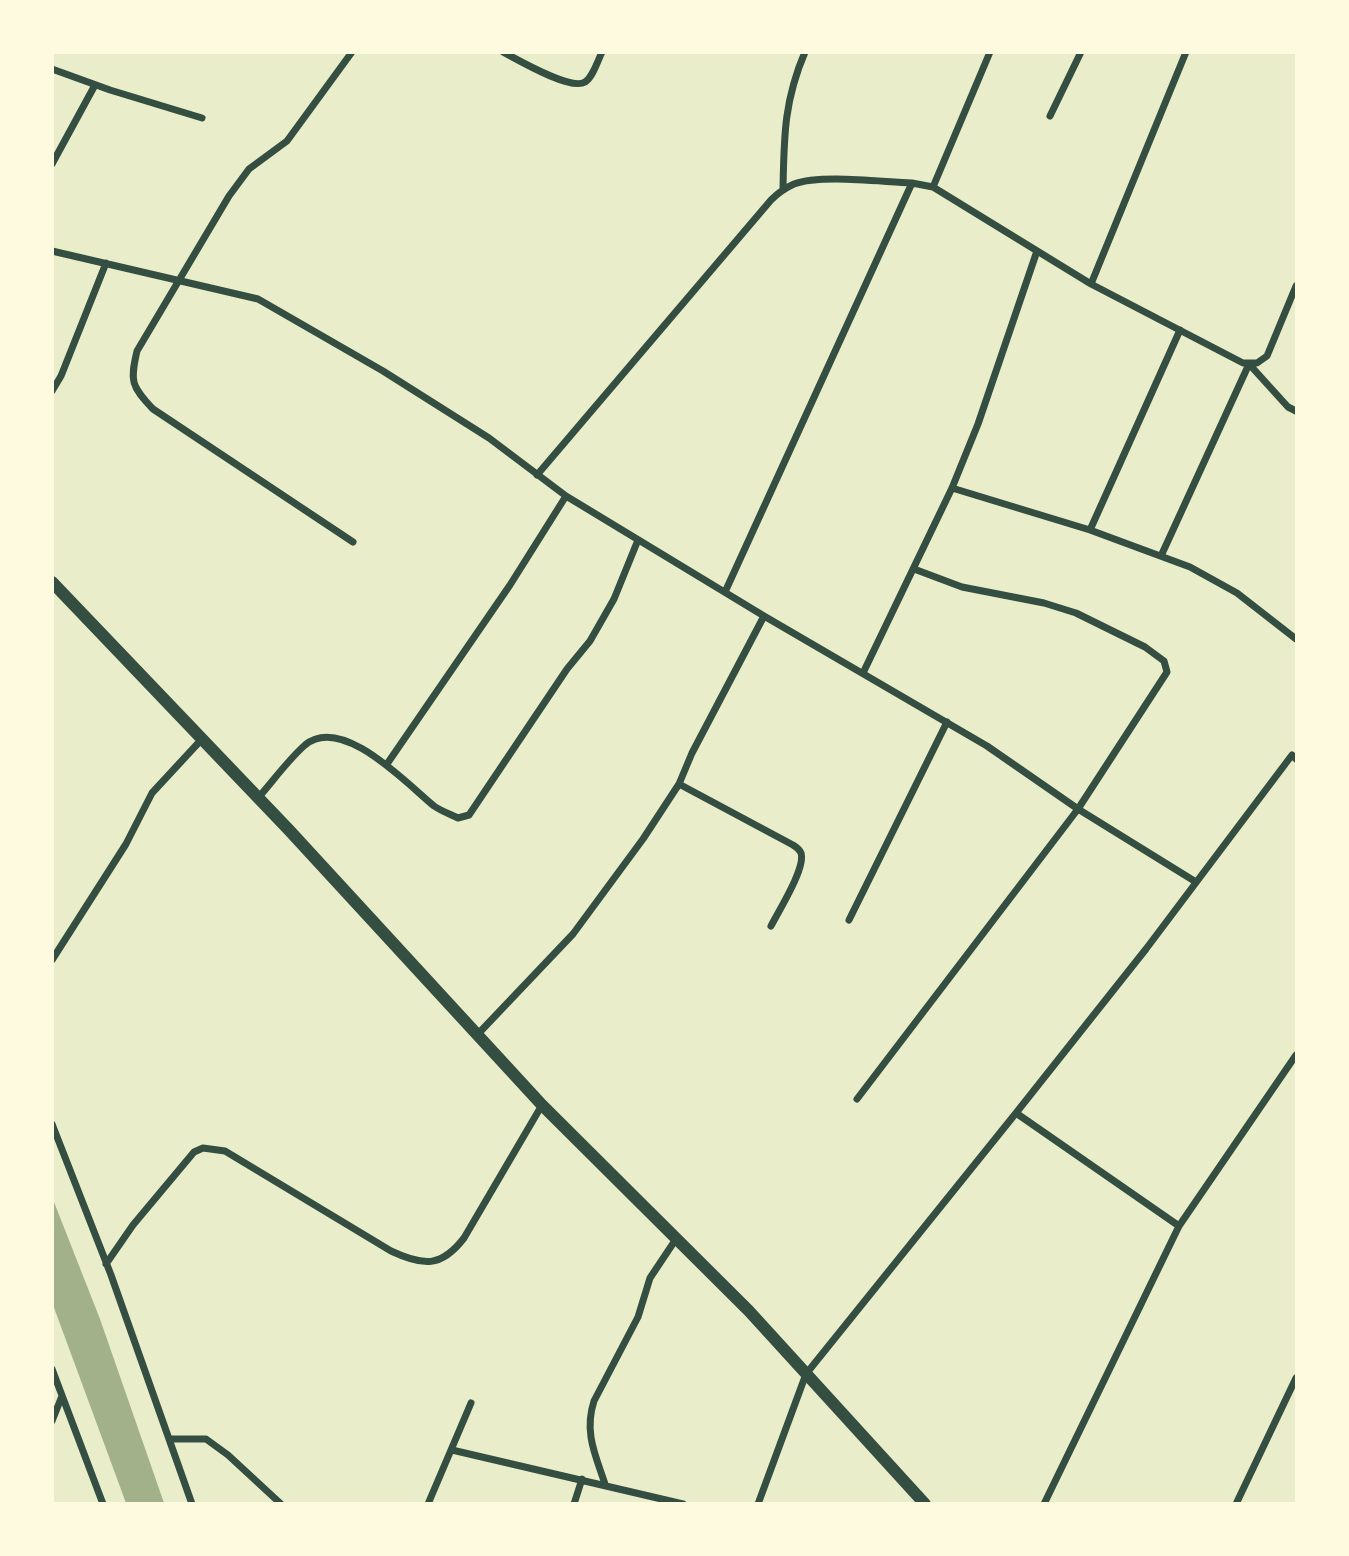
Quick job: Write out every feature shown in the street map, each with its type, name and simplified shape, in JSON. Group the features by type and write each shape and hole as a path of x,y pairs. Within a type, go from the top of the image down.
{"street":[{"path":"352,52 287,141 249,169 229,196 137,351 132,376 136,391 153,409 353,542"},
{"path":"503,52 562,80 578,83 585,82 590,76 602,52"},
{"path":"783,189 785,123 789,96 805,52"},
{"path":"933,187 990,52"},
{"path":"1050,116 1081,52"},
{"path":"1091,284 1185,52"},
{"path":"52,69 202,118"},
{"path":"52,164 95,85"},
{"path":"537,475 771,200 783,189 797,183 814,181 912,183 933,187 1091,284 1249,364 1288,407 1297,411"},
{"path":"725,593 912,183"},
{"path":"52,251 258,299 489,438 566,496 725,593 987,746 1079,809 1196,882"},
{"path":"863,673 952,488 978,424 1037,251"},
{"path":"52,391 61,376 106,263"},
{"path":"1249,364 1262,361 1267,356 1297,286"},
{"path":"1090,530 1180,330"},
{"path":"1161,556 1249,364"},
{"path":"952,488 1090,530 1190,567 1237,593 1297,639"},
{"path":"387,764 510,584 566,496"},
{"path":"258,798 307,743 329,736 339,738 387,764 436,808 458,818 469,815 567,669 590,641 614,599 638,540"},
{"path":"857,1098 1079,809 1167,672 1164,661 1145,647 1076,613 1044,603 962,587 914,569"},
{"path":"52,582 258,798 542,1105 749,1311 925,1503"},
{"path":"478,1034 573,934 643,839 679,784 692,753 764,616"},
{"path":"849,920 947,722"},
{"path":"52,960 126,844 152,793 202,739"},
{"path":"758,1503 806,1374 1017,1113 1292,755 1297,759"},
{"path":"679,784 793,845 799,851 802,856 798,872 771,926"},
{"path":"1044,1503 1179,1226 1297,1055"},
{"path":"106,1264 133,1225 194,1152 203,1148 225,1151 407,1259 435,1262 447,1256 464,1238 542,1105"},
{"path":"1017,1113 1179,1226"},
{"path":"52,1125 106,1264 192,1503"},
{"path":"604,1484 588,1426 590,1412 638,1317 650,1279 676,1239"},
{"path":"52,1369 103,1503"},
{"path":"1236,1503 1297,1378"},
{"path":"52,1421 62,1395"},
{"path":"428,1503 471,1403"},
{"path":"169,1439 206,1439 228,1455 281,1503"},
{"path":"452,1450 683,1503"},
{"path":"574,1503 582,1479"}],"shaded area":[{"path":"52,1197 100,1319 164,1503 126,1503 53,1305"}]}
